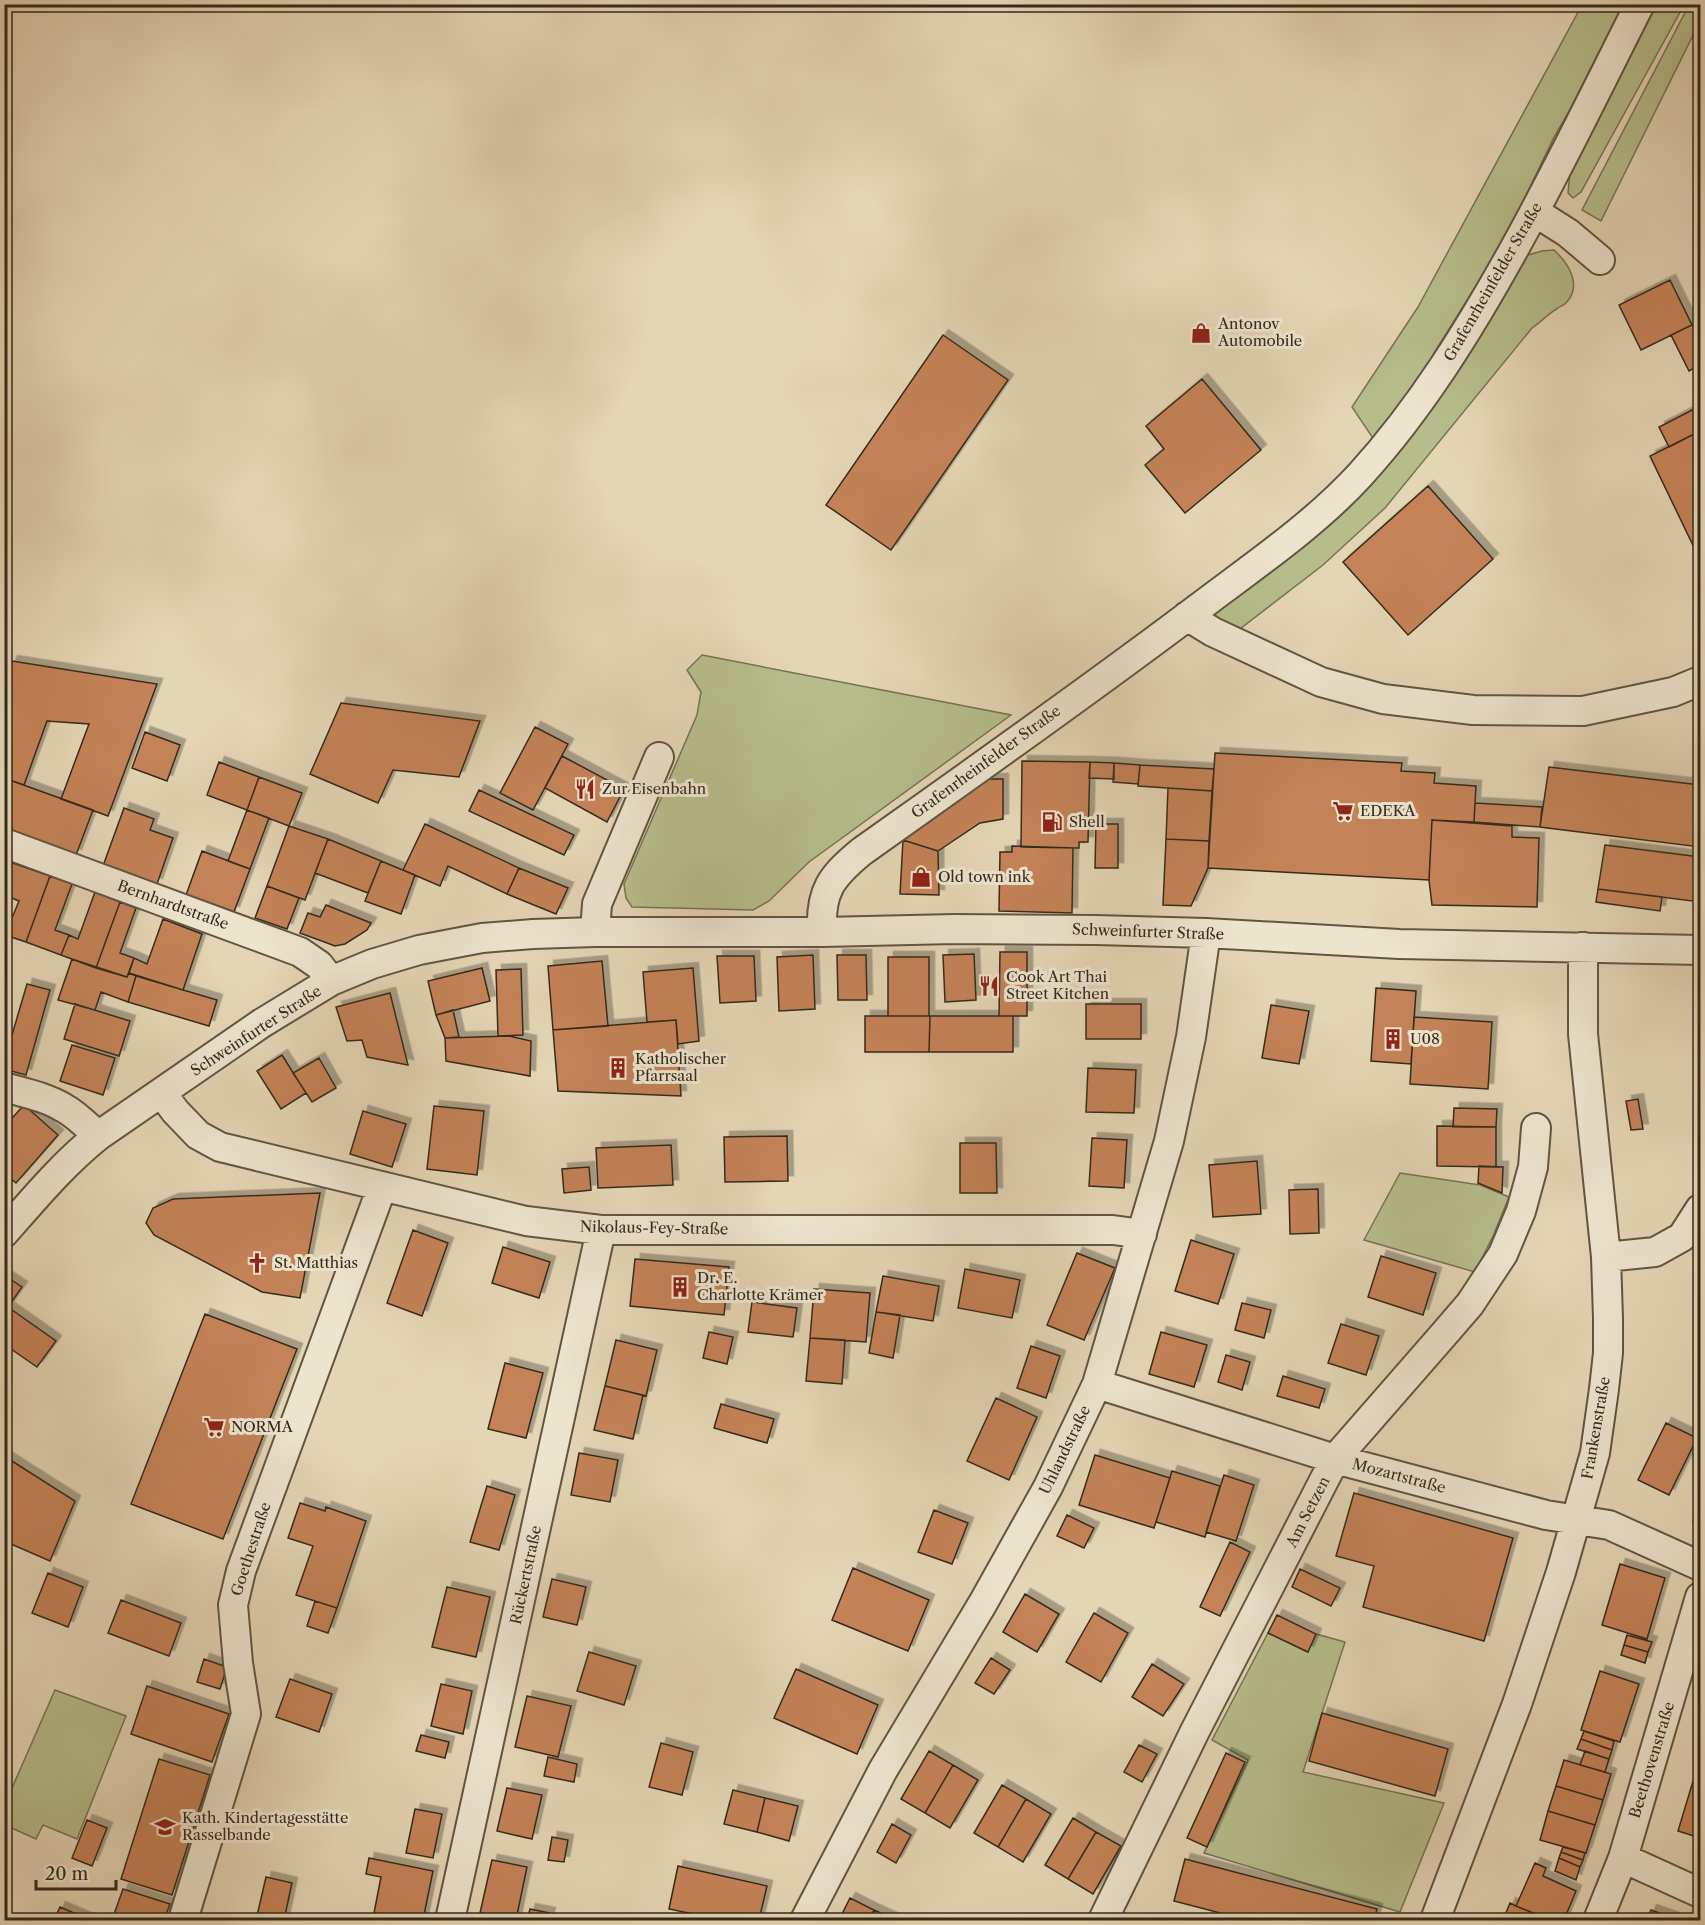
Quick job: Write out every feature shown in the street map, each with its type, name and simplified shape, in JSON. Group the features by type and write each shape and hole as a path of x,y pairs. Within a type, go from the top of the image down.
{"street":[{"name":"Grafenrheinfelder Straße","path":"822,932 821,914 826,891 833,878 843,867 1092,687 1293,535 1332,503 1374,459 1412,412 1465,335 1534,212 1640,4"},
{"path":"1534,212 1568,233 1600,260"},
{"path":"1187,616 1213,632 1321,682 1383,699 1473,710 1583,711 1672,692 1701,681"},
{"path":"595,932 597,904 659,757"},
{"name":"Bernhardtstraße","path":"4,843 300,952 319,965 331,981"},
{"name":"Schweinfurter Straße","path":"4,1233 58,1172 98,1136 262,1023 331,981 372,964 419,950 482,938 595,932 822,932 955,929 1206,933 1399,945 1701,950"},
{"name":"Uhlandstraße","path":"805,1920 884,1770 974,1620 1048,1487 1097,1384 1169,1141 1191,1037 1206,933"},
{"name":"Frankenstraße","path":"1436,1920 1516,1704 1561,1572 1595,1453 1608,1353 1608,1318 1606,1257 1583,1034 1583,947"},
{"path":"4,1087 39,1097 65,1108 98,1136"},
{"name":"Nikolaus-Fey-Straße","path":"162,1093 175,1111 198,1135 220,1147 526,1221 601,1230 1113,1230 1142,1234"},
{"name":"Am Setzen","path":"1103,1920 1195,1731 1335,1459 1470,1304 1503,1254 1521,1212 1533,1167 1536,1128"},
{"name":"Goethestraße","path":"183,1920 246,1714 238,1663 233,1605 242,1571 382,1187"},
{"path":"1606,1257 1655,1252 1682,1237 1701,1209"},
{"name":"Rückertstraße","path":"450,1920 601,1230"},
{"name":"Mozartstraße","path":"1097,1384 1335,1459 1546,1515 1609,1525 1701,1566"},
{"name":"Beethovenstraße","path":"1598,1920 1623,1858 1701,1597"},
{"path":"1623,1858 1701,1893"}],"green space":[{"path":"1582,5 1632,5 1554,137 1520,208 1489,265 1434,353 1411,412 1524,256 1554,250 1572,275 1571,296 1565,304 1532,328 1385,508 1323,565 1228,638 1188,616 1381,450 1352,407 1418,307"},
{"path":"1645,5 1684,5 1581,192 1573,198 1568,193 1570,172"},
{"path":"1689,5 1700,5 1700,21 1601,221 1582,210"},
{"path":"702,655 1011,715 809,862 769,901 753,910 632,907 626,898 624,884 697,715 701,692 687,670"},
{"path":"1400,1173 1480,1185 1509,1197 1475,1272 1364,1240"},
{"path":"1268,1633 1307,1652 1316,1634 1345,1642 1303,1772 1444,1803 1400,1912 1204,1853 1248,1760 1212,1740"},
{"path":"55,1690 126,1716 77,1839 43,1825 36,1839 5,1825 5,1804"}],"building":[{"path":"1670,280 1692,325 1641,350 1619,305"},
{"path":"1700,321 1700,365 1689,371 1671,335"},
{"path":"943,335 1008,380 891,550 826,505"},
{"path":"1202,379 1261,450 1185,513 1145,465 1164,449 1146,426"},
{"path":"1700,406 1700,431 1669,447 1659,427"},
{"path":"1700,431 1700,560 1650,456"},
{"path":"1428,486 1493,559 1408,635 1343,562"},
{"path":"12,661 157,684 108,816 61,799 89,724 47,721 24,785 4,778 4,682"},
{"path":"341,703 480,721 459,777 393,770 378,803 310,774"},
{"path":"535,727 568,744 533,810 500,793"},
{"path":"145,732 180,745 167,781 132,768"},
{"name":"EDEKA","path":"1215,753 1402,763 1401,771 1435,773 1434,783 1476,786 1474,822 1432,820 1429,880 1208,868"},
{"name":"Zur Eisenbahn","path":"562,756 624,789 607,822 545,788"},
{"path":"1022,761 1090,762 1088,842 1079,842 1079,848 1021,847"},
{"path":"219,762 259,777 247,810 207,795"},
{"path":"1090,762 1114,763 1114,779 1089,778"},
{"path":"1114,763 1140,765 1138,784 1113,782"},
{"path":"1140,765 1214,769 1212,791 1138,786"},
{"path":"1549,767 1700,785 1700,847 1540,827"},
{"path":"259,777 302,793 289,826 247,810"},
{"path":"4,778 93,810 76,855 4,829"},
{"path":"982,779 1003,779 1003,819 980,823 938,851 903,840"},
{"path":"1168,788 1212,791 1209,841 1166,839"},
{"path":"479,790 574,835 564,855 469,811"},
{"path":"1475,803 1542,807 1540,827 1474,822"},
{"path":"124,808 154,819 150,830 173,838 157,884 103,866"},
{"path":"247,810 269,818 250,869 228,861"},
{"path":"1432,820 1512,826 1512,837 1539,838 1537,907 1432,905 1429,880"},
{"path":"425,824 519,868 507,894 448,866 440,886 403,870"},
{"path":"1096,824 1118,824 1118,868 1095,868"},
{"path":"289,826 328,839 305,900 267,886"},
{"path":"328,839 381,861 368,893 315,873"},
{"path":"1166,839 1209,841 1208,868 1191,906 1163,905"},
{"path":"903,840 938,851 939,895 900,894"},
{"path":"1605,845 1700,857 1700,902 1598,889"},
{"path":"1012,846 1073,848 1072,913 999,911 1000,852 1012,852"},
{"path":"202,851 250,869 234,912 186,895"},
{"path":"7,861 50,876 26,942 5,935 19,901 4,895 4,868"},
{"path":"381,861 415,875 401,914 365,901"},
{"path":"519,868 568,888 556,914 507,894"},
{"path":"50,876 72,884 55,930 69,935 61,955 26,942"},
{"path":"267,886 299,898 287,929 255,918"},
{"path":"1598,889 1662,897 1660,911 1596,902"},
{"path":"95,892 120,902 96,968 61,955 69,935 78,939"},
{"path":"120,902 136,908 120,953 134,958 127,977 96,968"},
{"path":"326,905 371,923 367,930 345,944 335,946 300,933 308,913 320,917"},
{"path":"163,919 202,934 183,990 129,973 134,958 147,964"},
{"path":"1000,952 1027,952 1027,1016 999,1016"},
{"path":"974,954 976,1000 945,1002 943,955"},
{"path":"813,955 815,1009 779,1011 777,957"},
{"path":"837,955 866,955 867,1000 838,1000"},
{"path":"717,956 754,956 756,1001 720,1003"},
{"path":"888,957 929,957 929,1016 888,1016"},
{"path":"72,959 127,977 129,973 136,976 128,1002 101,992 95,1010 58,1000"},
{"path":"602,961 608,1026 553,1030 548,966"},
{"path":"482,968 490,1001 436,1015 428,981"},
{"path":"693,968 699,1041 678,1044 676,1020 647,1022 643,972"},
{"path":"521,969 523,1035 498,1036 496,970"},
{"path":"136,976 217,1000 209,1026 128,1002"},
{"path":"27,984 50,990 26,1075 4,1069 4,1062"},
{"name":"U08","path":"1376,988 1416,991 1411,1064 1371,1061"},
{"path":"390,993 408,1065 367,1057 362,1040 347,1041 336,1007"},
{"path":"75,1004 130,1021 119,1056 64,1039"},
{"path":"1086,1004 1141,1004 1141,1039 1086,1039"},
{"path":"1271,1005 1309,1011 1299,1064 1262,1058"},
{"path":"453,1010 459,1037 445,1038 436,1015"},
{"path":"865,1016 930,1016 929,1052 865,1052"},
{"path":"930,1016 1013,1016 1013,1052 929,1052"},
{"path":"1414,1017 1492,1022 1488,1089 1410,1084"},
{"name":"Katholischer Pfarrsaal","path":"676,1020 681,1096 558,1091 553,1030"},
{"path":"509,1036 531,1041 530,1076 446,1061 445,1038"},
{"path":"72,1045 115,1058 103,1095 60,1081"},
{"path":"282,1055 306,1093 281,1109 257,1071"},
{"path":"319,1058 336,1088 312,1102 293,1073"},
{"path":"1088,1068 1136,1070 1134,1113 1086,1112"},
{"path":"1638,1099 1643,1129 1631,1130 1626,1101"},
{"path":"24,1105 58,1135 16,1183 4,1173 4,1127"},
{"path":"434,1106 484,1111 477,1175 427,1169"},
{"path":"1454,1108 1497,1109 1496,1127 1453,1127"},
{"path":"363,1111 406,1124 392,1167 350,1154"},
{"path":"1437,1126 1496,1127 1496,1167 1437,1166"},
{"path":"787,1136 788,1181 725,1182 724,1137"},
{"path":"1092,1138 1127,1140 1124,1188 1089,1186"},
{"path":"960,1143 996,1143 997,1193 960,1193"},
{"path":"671,1145 673,1185 598,1188 596,1148"},
{"path":"1257,1161 1261,1214 1213,1217 1209,1165"},
{"path":"1479,1166 1503,1167 1502,1193 1478,1183"},
{"path":"589,1167 591,1190 564,1193 562,1169"},
{"path":"1318,1189 1319,1233 1290,1234 1289,1190"},
{"name":"St. Matthias","path":"320,1193 300,1298 262,1292 154,1235 146,1223 153,1208 173,1199"},
{"path":"413,1230 448,1243 422,1316 387,1303"},
{"path":"1191,1240 1234,1254 1218,1304 1175,1291"},
{"path":"503,1247 550,1262 539,1298 492,1283"},
{"path":"1077,1253 1115,1268 1084,1340 1047,1325"},
{"path":"1381,1256 1436,1273 1423,1315 1368,1297"},
{"name":"Dr. E. Charlotte Krämer","path":"635,1259 729,1267 724,1315 630,1306"},
{"path":"965,1269 1020,1280 1012,1318 958,1308"},
{"path":"4,1275 22,1287 8,1307 56,1341 37,1367 4,1344"},
{"path":"883,1276 939,1286 933,1321 876,1312"},
{"path":"814,1289 870,1293 866,1342 810,1338"},
{"path":"752,1302 797,1308 793,1337 748,1332"},
{"path":"1242,1303 1271,1310 1264,1338 1235,1330"},
{"path":"876,1312 900,1315 893,1358 869,1353"},
{"name":"NORMA","path":"205,1314 297,1349 223,1539 131,1504"},
{"path":"1341,1324 1379,1336 1366,1375 1328,1363"},
{"path":"709,1332 733,1337 727,1364 703,1358"},
{"path":"1161,1332 1207,1345 1194,1387 1149,1374"},
{"path":"810,1338 845,1340 842,1384 806,1381"},
{"path":"616,1340 657,1350 646,1396 605,1386"},
{"path":"1031,1346 1060,1356 1046,1398 1017,1388"},
{"path":"1226,1355 1250,1362 1242,1390 1218,1382"},
{"path":"505,1363 543,1373 526,1438 488,1429"},
{"path":"1283,1376 1325,1389 1319,1408 1277,1396"},
{"path":"605,1386 643,1395 633,1439 594,1430"},
{"path":"996,1398 1037,1417 1009,1480 967,1461"},
{"path":"721,1404 774,1419 767,1443 714,1428"},
{"path":"1666,1423 1697,1438 1669,1495 1638,1480"},
{"path":"579,1453 618,1460 610,1502 571,1495"},
{"path":"1095,1455 1170,1478 1154,1528 1079,1505"},
{"path":"4,1456 75,1501 50,1561 4,1541"},
{"path":"1172,1471 1220,1486 1205,1537 1156,1522"},
{"path":"1224,1475 1254,1485 1236,1541 1206,1532"},
{"path":"487,1486 515,1495 499,1550 470,1542"},
{"path":"1354,1493 1513,1538 1484,1641 1363,1607 1374,1566 1336,1556"},
{"path":"300,1503 325,1511 326,1507 366,1521 337,1608 296,1595 313,1546 288,1538"},
{"path":"1700,1508 1700,1525 1693,1521"},
{"path":"934,1510 968,1523 952,1564 918,1552"},
{"path":"1067,1515 1094,1528 1084,1548 1057,1536"},
{"path":"1230,1542 1250,1552 1220,1616 1200,1607"},
{"path":"1620,1564 1665,1578 1647,1639 1602,1625"},
{"path":"853,1568 929,1600 908,1651 832,1620"},
{"path":"1300,1569 1340,1588 1331,1606 1292,1587"},
{"path":"48,1573 83,1587 68,1627 32,1613"},
{"path":"552,1579 586,1587 577,1625 543,1617"},
{"path":"447,1587 490,1597 476,1657 432,1647"},
{"path":"1025,1594 1059,1614 1037,1652 1003,1632"},
{"path":"121,1600 181,1623 169,1656 108,1633"},
{"path":"315,1601 337,1608 328,1633 307,1626"},
{"path":"1094,1613 1128,1633 1101,1682 1066,1662"},
{"path":"1277,1615 1316,1634 1308,1652 1268,1633"},
{"path":"1627,1635 1652,1642 1648,1652 1624,1645"},
{"path":"1624,1645 1648,1652 1645,1663 1621,1655"},
{"path":"589,1652 636,1666 624,1705 577,1691"},
{"path":"991,1658 1010,1670 994,1694 975,1683"},
{"path":"204,1659 227,1667 220,1689 197,1682"},
{"path":"1152,1664 1184,1684 1163,1716 1132,1697"},
{"path":"796,1669 878,1705 857,1754 774,1718"},
{"path":"1600,1671 1639,1684 1620,1742 1581,1730"},
{"path":"290,1679 332,1694 319,1732 276,1717"},
{"path":"441,1684 472,1691 463,1734 431,1726"},
{"path":"147,1686 229,1714 212,1762 131,1734"},
{"path":"527,1696 571,1706 558,1757 515,1747"},
{"path":"1322,1713 1448,1749 1435,1796 1309,1761"},
{"path":"1584,1731 1614,1741 1612,1750 1581,1739"},
{"path":"421,1735 449,1742 445,1758 416,1751"},
{"path":"1581,1739 1612,1750 1609,1759 1577,1749"},
{"path":"661,1743 693,1752 682,1795 649,1787"},
{"path":"1139,1745 1157,1754 1142,1782 1124,1772"},
{"path":"929,1751 953,1765 925,1813 901,1799"},
{"path":"1585,1751 1609,1759 1605,1772 1580,1765"},
{"path":"1226,1753 1245,1762 1207,1847 1187,1838"},
{"path":"548,1757 577,1764 574,1782 544,1776"},
{"path":"1700,1758 1700,1838 1678,1831"},
{"name":"Kath. Kindertagesstätte Rasselbande","path":"159,1759 210,1775 172,1895 121,1879"},
{"path":"1564,1760 1611,1774 1603,1800 1556,1786"},
{"path":"953,1765 978,1780 950,1828 925,1813"},
{"path":"1002,1785 1026,1799 998,1847 974,1833"},
{"path":"1556,1786 1603,1800 1595,1825 1548,1811"},
{"path":"507,1788 542,1795 532,1839 497,1831"},
{"path":"733,1790 765,1798 757,1832 724,1824"},
{"path":"765,1798 798,1806 789,1841 757,1832"},
{"path":"1026,1799 1051,1814 1023,1862 998,1847"},
{"path":"415,1809 442,1814 433,1858 406,1853"},
{"path":"1548,1811 1595,1825 1586,1853 1540,1840"},
{"path":"1073,1818 1096,1832 1068,1879 1045,1865"},
{"path":"87,1820 107,1828 92,1866 72,1858"},
{"path":"892,1824 911,1835 896,1863 877,1852"},
{"path":"1096,1832 1121,1846 1093,1894 1068,1879"},
{"path":"552,1837 568,1840 564,1862 548,1860"},
{"path":"1563,1847 1585,1853 1583,1860 1561,1852"},
{"path":"1561,1852 1583,1860 1580,1867 1559,1858"},
{"path":"369,1858 433,1871 423,1920 374,1913 381,1877 366,1874"},
{"path":"1559,1858 1580,1867 1576,1880 1555,1871"},
{"path":"1185,1859 1377,1909 1374,1920 1247,1920 1174,1901"},
{"path":"492,1860 527,1867 516,1920 480,1913"},
{"path":"1535,1863 1546,1868 1543,1876 1576,1891 1564,1920 1550,1920 1516,1906"},
{"path":"678,1866 767,1886 759,1920 722,1920 669,1909"},
{"path":"266,1877 292,1883 284,1920 256,1920"},
{"path":"123,1889 170,1904 164,1920 112,1920"},
{"path":"850,1898 874,1910 869,1920 839,1920"},
{"path":"1510,1903 1516,1906 1550,1920 1503,1920"},
{"path":"60,1907 88,1919 54,1920"},
{"path":"530,1909 550,1913 548,1920 527,1920"},
{"path":"874,1910 896,1920 869,1920"},
{"path":"1651,1910 1679,1920 1647,1920"},
{"path":"382,1915 411,1920 380,1920"}],"place":[{"name":"Antonov Automobile","path":"1201,333"},
{"name":"Zur Eisenbahn","path":"585,789"},
{"name":"EDEKA","path":"1343,811"},
{"name":"Shell","path":"1052,822"},
{"name":"Old town ink","path":"921,877"},
{"name":"Cook Art Thai Street Kitchen","path":"989,986"},
{"name":"U08","path":"1393,1039"},
{"name":"Katholischer Pfarrsaal","path":"618,1068"},
{"name":"St. Matthias","path":"257,1263"},
{"name":"Dr. E. Charlotte Krämer","path":"680,1287"},
{"name":"NORMA","path":"214,1427"},
{"name":"Kath. Kindertagesstätte Rasselbande","path":"165,1827"}]}
